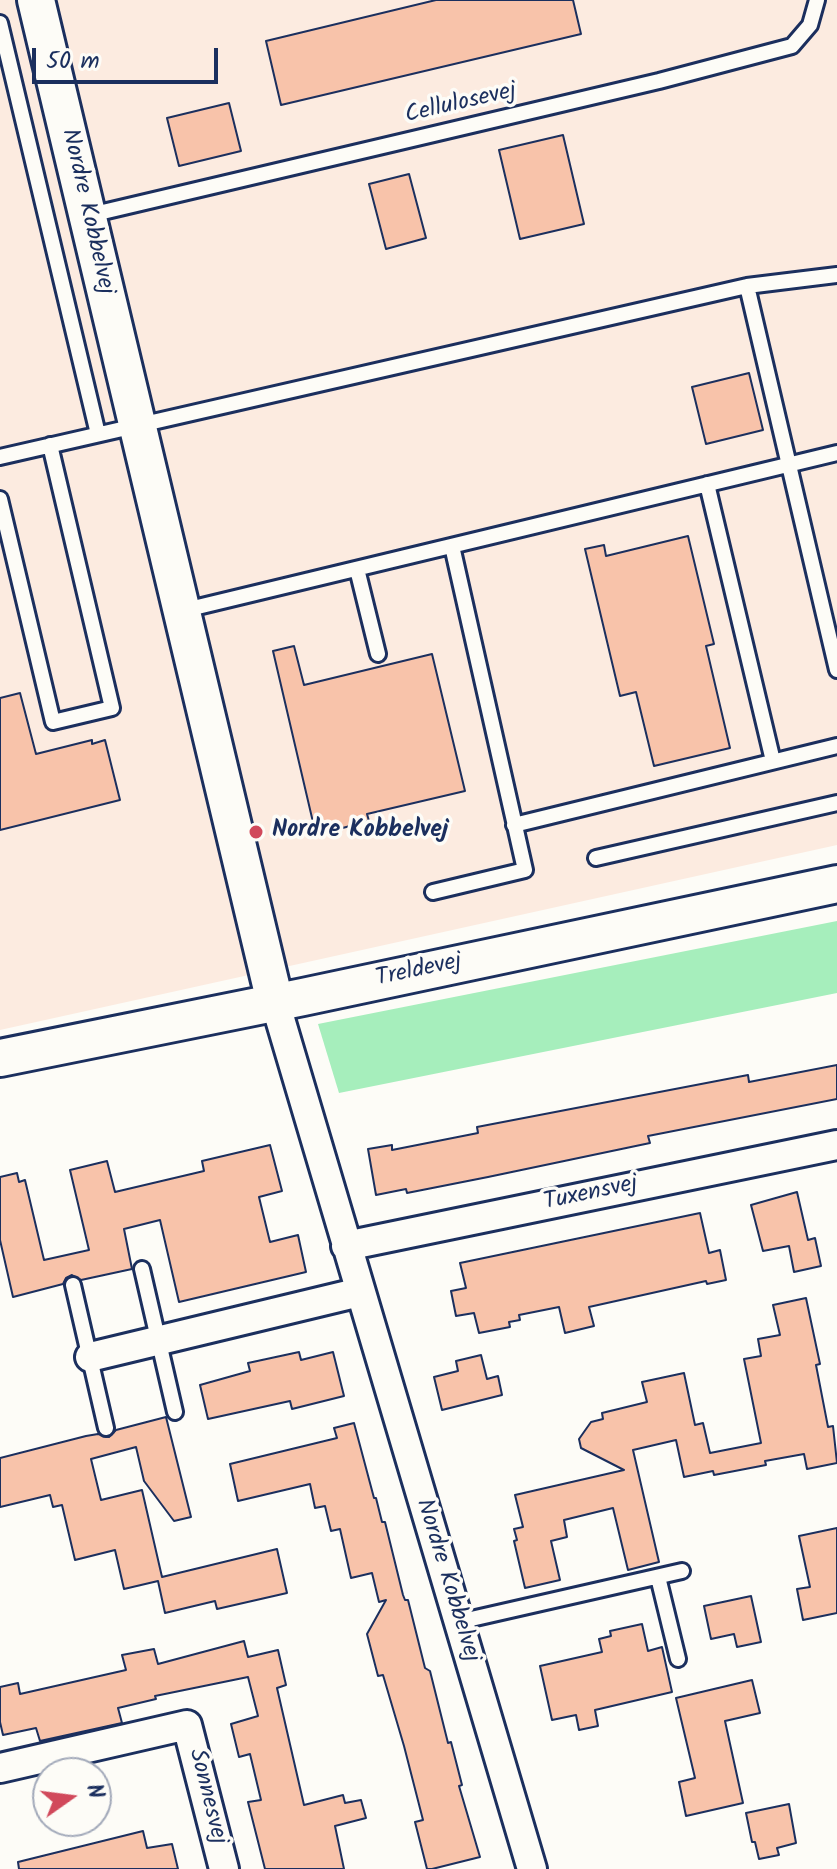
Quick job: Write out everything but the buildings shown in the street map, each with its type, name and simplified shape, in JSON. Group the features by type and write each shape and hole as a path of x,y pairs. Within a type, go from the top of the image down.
{"street":[{"name":"Nordre Kobbelvej","path":"36,0 275,1002 532,1869"},
{"name":"Treldevej","path":"0,1058 837,884"},
{"name":"Tuxensvej","path":"346,1246 837,1145"},
{"path":"90,1357 360,1292"},
{"name":"Sonnesvej","path":"0,1768 187,1725 224,1869"}],"lane":[{"name":"Cellulosevej","path":"87,215 659,81 792,46 810,25 817,0"},
{"path":"0,23 98,434"},
{"path":"0,457 747,286 837,275"},
{"path":"747,286 837,670"},
{"path":"0,499 53,722 112,708 50,445"},
{"path":"181,611 837,453"},
{"path":"707,484 773,761"},
{"path":"433,892 525,870 452,546"},
{"path":"357,569 378,654"},
{"path":"514,825 837,746"},
{"path":"596,858 837,803"},
{"path":"142,1269 175,1412"},
{"path":"73,1285 106,1428"},
{"path":"458,1622 682,1571"},
{"path":"658,1577 678,1659"}],"shaded area":[{"path":"0,0 837,0 837,845 0,1030"}],"green space":[{"path":"837,921 837,993 339,1093 318,1024"}],"place":[{"name":"Nordre Kobbelvej","path":"256,832"}]}
